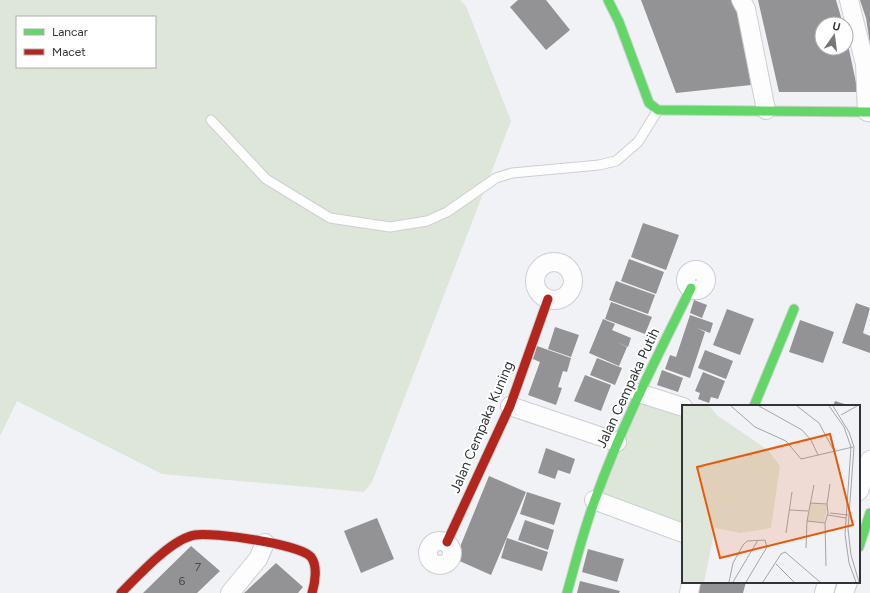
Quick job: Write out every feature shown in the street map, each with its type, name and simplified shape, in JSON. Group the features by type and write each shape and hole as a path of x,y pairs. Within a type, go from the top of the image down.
{"street":[{"path":"608,0 619,22 649,103 667,108 869,112 865,64 849,0"},
{"path":"620,0 629,18 657,94 667,108"},
{"path":"741,0 746,9 766,110"},
{"name":"Jalan Cempaka Putih","path":"567,593 594,500 617,442 690,288"},
{"name":"Jalan Cempaka Kuning","path":"447,542 510,406 548,299"},
{"path":"754,405 794,309"},
{"path":"639,393 682,408"},
{"path":"510,406 617,442"},
{"path":"860,488 870,460"},
{"path":"594,500 682,533"},
{"path":"860,543 865,522"},
{"path":"121,593 167,549 182,540 195,535 298,548 311,558 314,575 312,593"},
{"path":"230,593 258,559 265,543"},
{"path":"689,593 691,583"},
{"path":"824,593 827,583"},
{"path":"844,593 848,583"}],"lane":[{"path":"211,120 266,180 330,218 390,227 427,222 447,212 496,178 512,173 599,165 616,161 638,142 667,108"}],"shaded area":[{"path":"0,0 460,0 466,6 511,121 372,482 364,492 162,474 17,401 0,436"},
{"path":"640,393 682,410 682,529 596,499"}],"building":[{"path":"518,0 546,0 570,30 546,50 510,7"},
{"path":"641,0 732,0 738,10 751,85 676,93"},
{"path":"758,0 836,0 841,16 814,16 814,56 850,56 858,92 779,92"},
{"path":"860,0 870,0 870,44 866,18"},
{"path":"643,223 679,235 666,270 631,257"},
{"path":"629,259 664,272 656,294 621,281"},
{"path":"616,281 655,295 648,314 609,300"},
{"path":"694,300 707,305 702,318 690,313"},
{"path":"611,302 652,317 645,334 605,319"},
{"path":"856,303 870,308 863,333 870,336 870,353 842,343"},
{"path":"727,309 754,319 740,355 713,345"},
{"path":"690,315 713,323 710,333 697,328 705,332 690,378 665,369 670,355 676,357"},
{"path":"603,319 615,324 612,330 631,338 628,347 616,342 627,347 619,366 589,353"},
{"path":"800,320 834,332 823,363 789,352"},
{"path":"555,327 579,335 571,357 548,349"},
{"path":"537,346 571,358 567,372 563,371 558,387 562,388 556,405 528,395 540,362 533,359"},
{"path":"705,350 733,361 726,379 698,368"},
{"path":"597,358 622,368 615,385 590,375"},
{"path":"662,370 683,378 678,392 657,385"},
{"path":"703,372 725,381 718,399 711,397 709,403 698,399 700,393 695,391"},
{"path":"585,375 611,385 601,411 574,401"},
{"path":"835,401 848,405 833,405"},
{"path":"546,448 575,459 570,474 558,470 555,479 538,473"},
{"path":"489,476 526,492 491,575 455,559"},
{"path":"527,492 561,503 554,525 520,514"},
{"path":"377,518 394,559 361,573 344,531"},
{"path":"525,520 554,530 548,550 518,540"},
{"path":"507,538 548,552 542,571 501,558"},
{"path":"191,546 220,571 197,593 143,593"},
{"path":"588,549 624,559 617,582 582,572"},
{"path":"276,563 303,587 298,593 244,593"},
{"path":"580,581 620,591 619,593 577,593"},
{"path":"701,583 746,583 743,593 698,593"}],"traffic: fast":[{"path":"608,0 619,22 649,103 658,110 870,112"},
{"path":"567,593 580,545 606,470 640,391 691,288"},
{"path":"754,405 794,309"},
{"path":"860,544 870,513"}],"traffic: jam":[{"path":"447,542 510,406 548,299"},
{"path":"121,593 155,559 176,543 195,535 237,537 274,544 304,552 311,557 315,565 315,580 312,593"}]}
